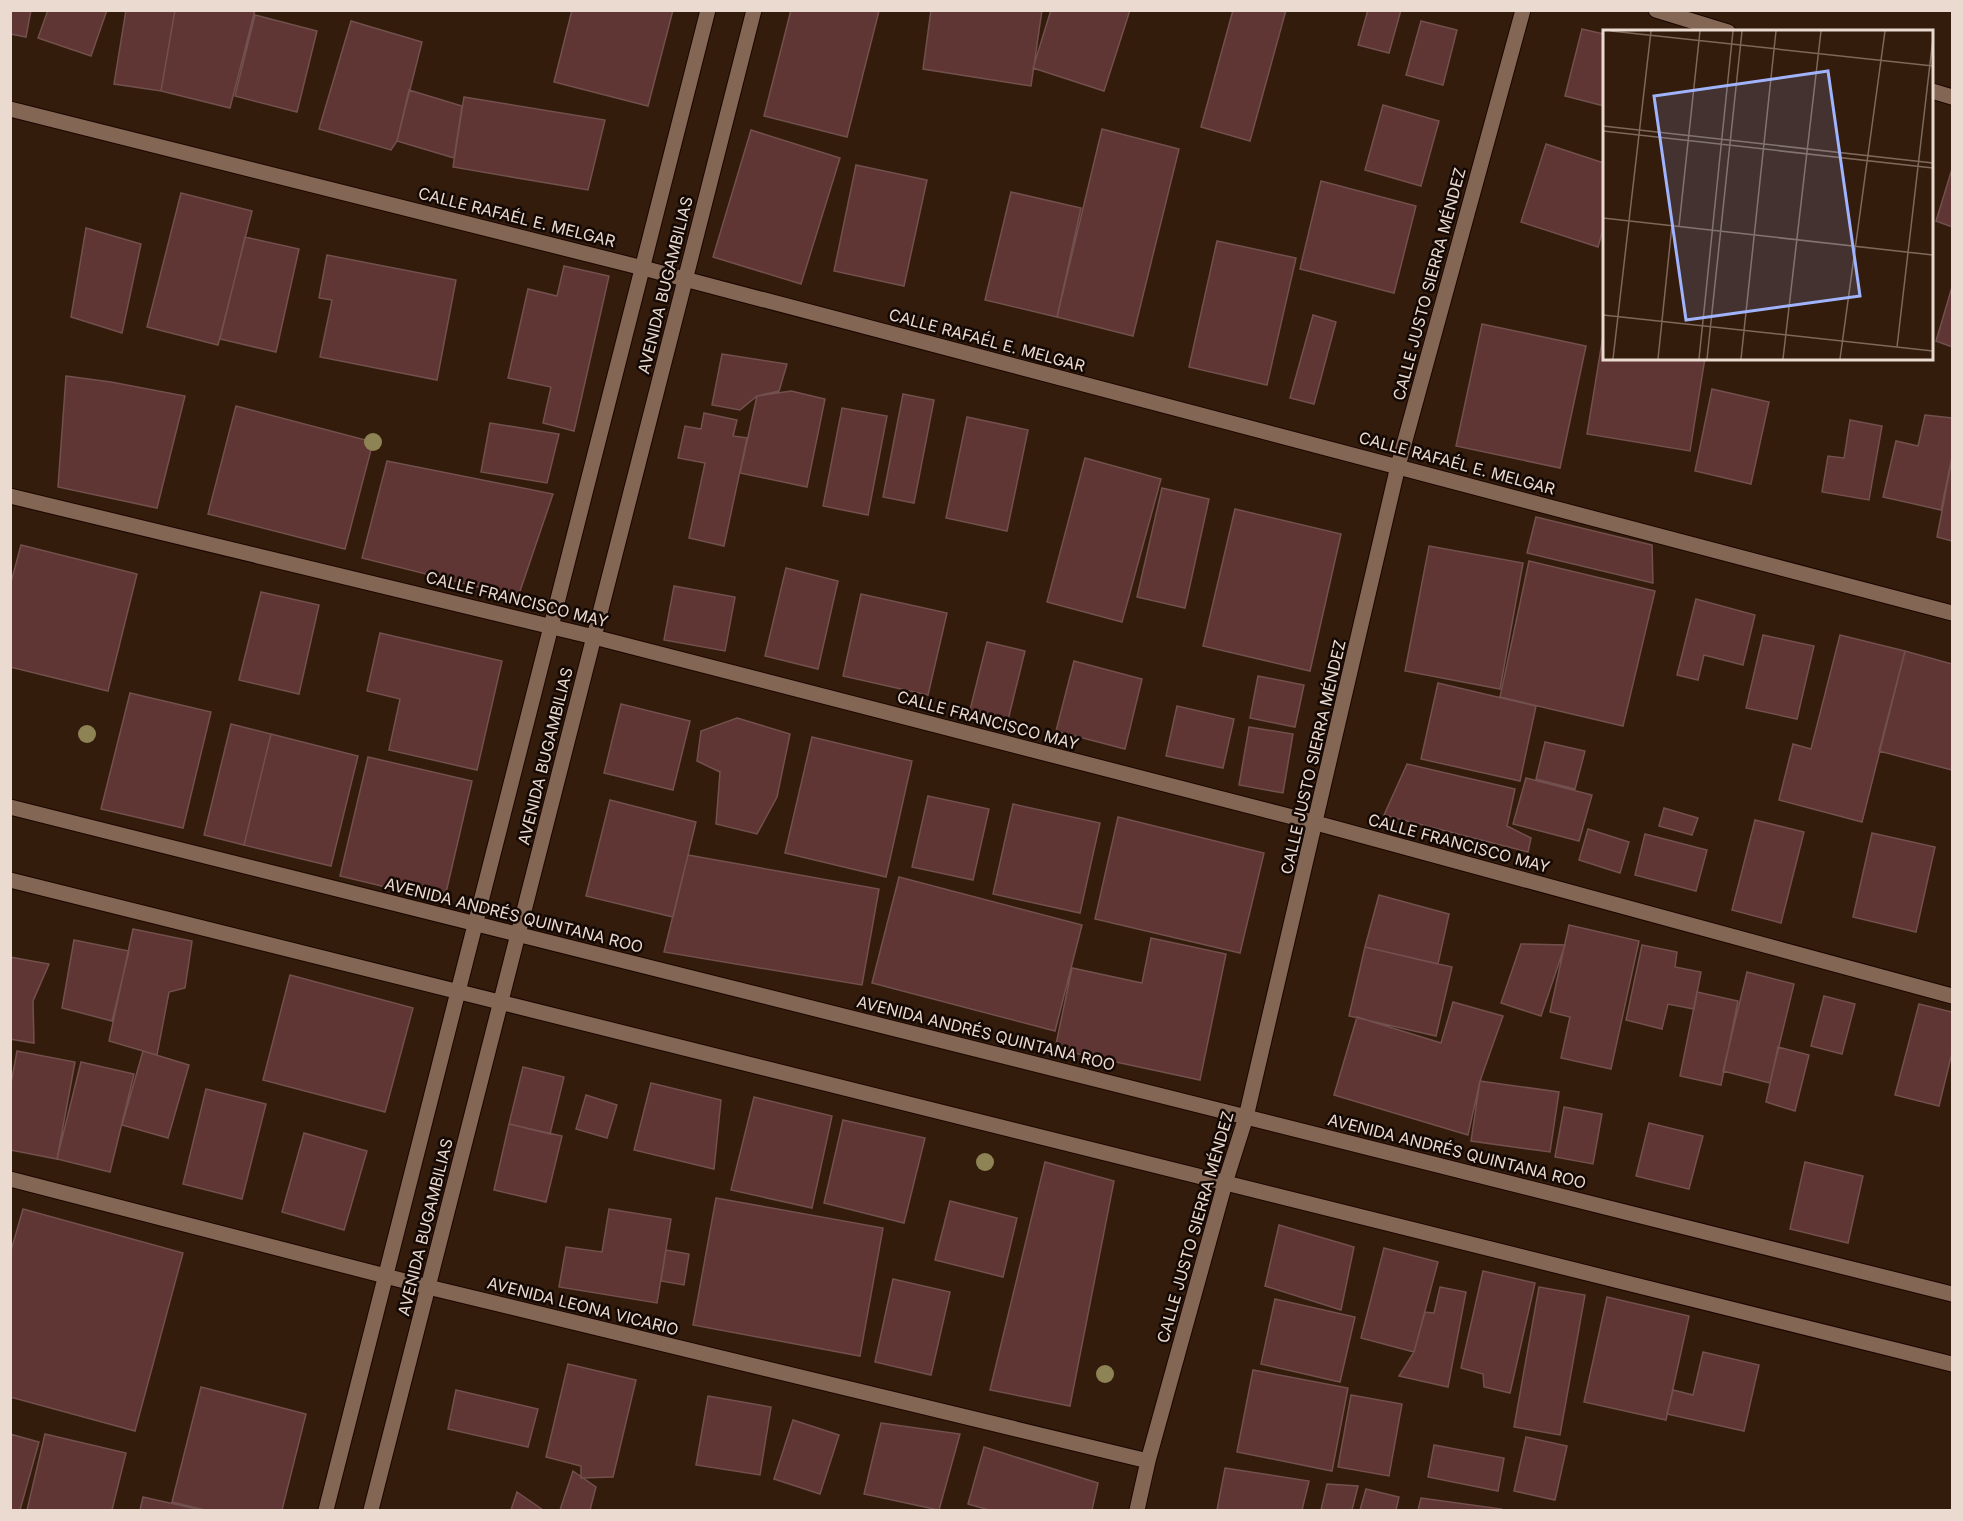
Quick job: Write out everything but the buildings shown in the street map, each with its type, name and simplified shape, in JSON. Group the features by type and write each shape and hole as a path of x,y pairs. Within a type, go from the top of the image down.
{"main road":[{"name":"AVENIDA BUGAMBILIAS","path":"326,1510 708,10"},
{"name":"AVENIDA BUGAMBILIAS","path":"370,1510 754,10"},
{"name":"CALLE JUSTO SIERRA MÉNDEZ","path":"1137,1510 1148,1461 1246,1117 1398,466 1523,10"},
{"path":"1656,10 1721,30"},
{"path":"1933,91 1953,97"},
{"name":"CALLE RAFAÉL E. MELGAR","path":"10,109 643,268 1953,614"},
{"name":"CALLE FRANCISCO MAY","path":"10,496 552,626 1316,823 1953,996"},
{"name":"AVENIDA ANDRÉS QUINTANA ROO","path":"10,807 1953,1294"},
{"path":"10,880 1953,1364"},
{"name":"AVENIDA LEONA VICARIO","path":"10,1179 428,1287 1148,1461"}]}
